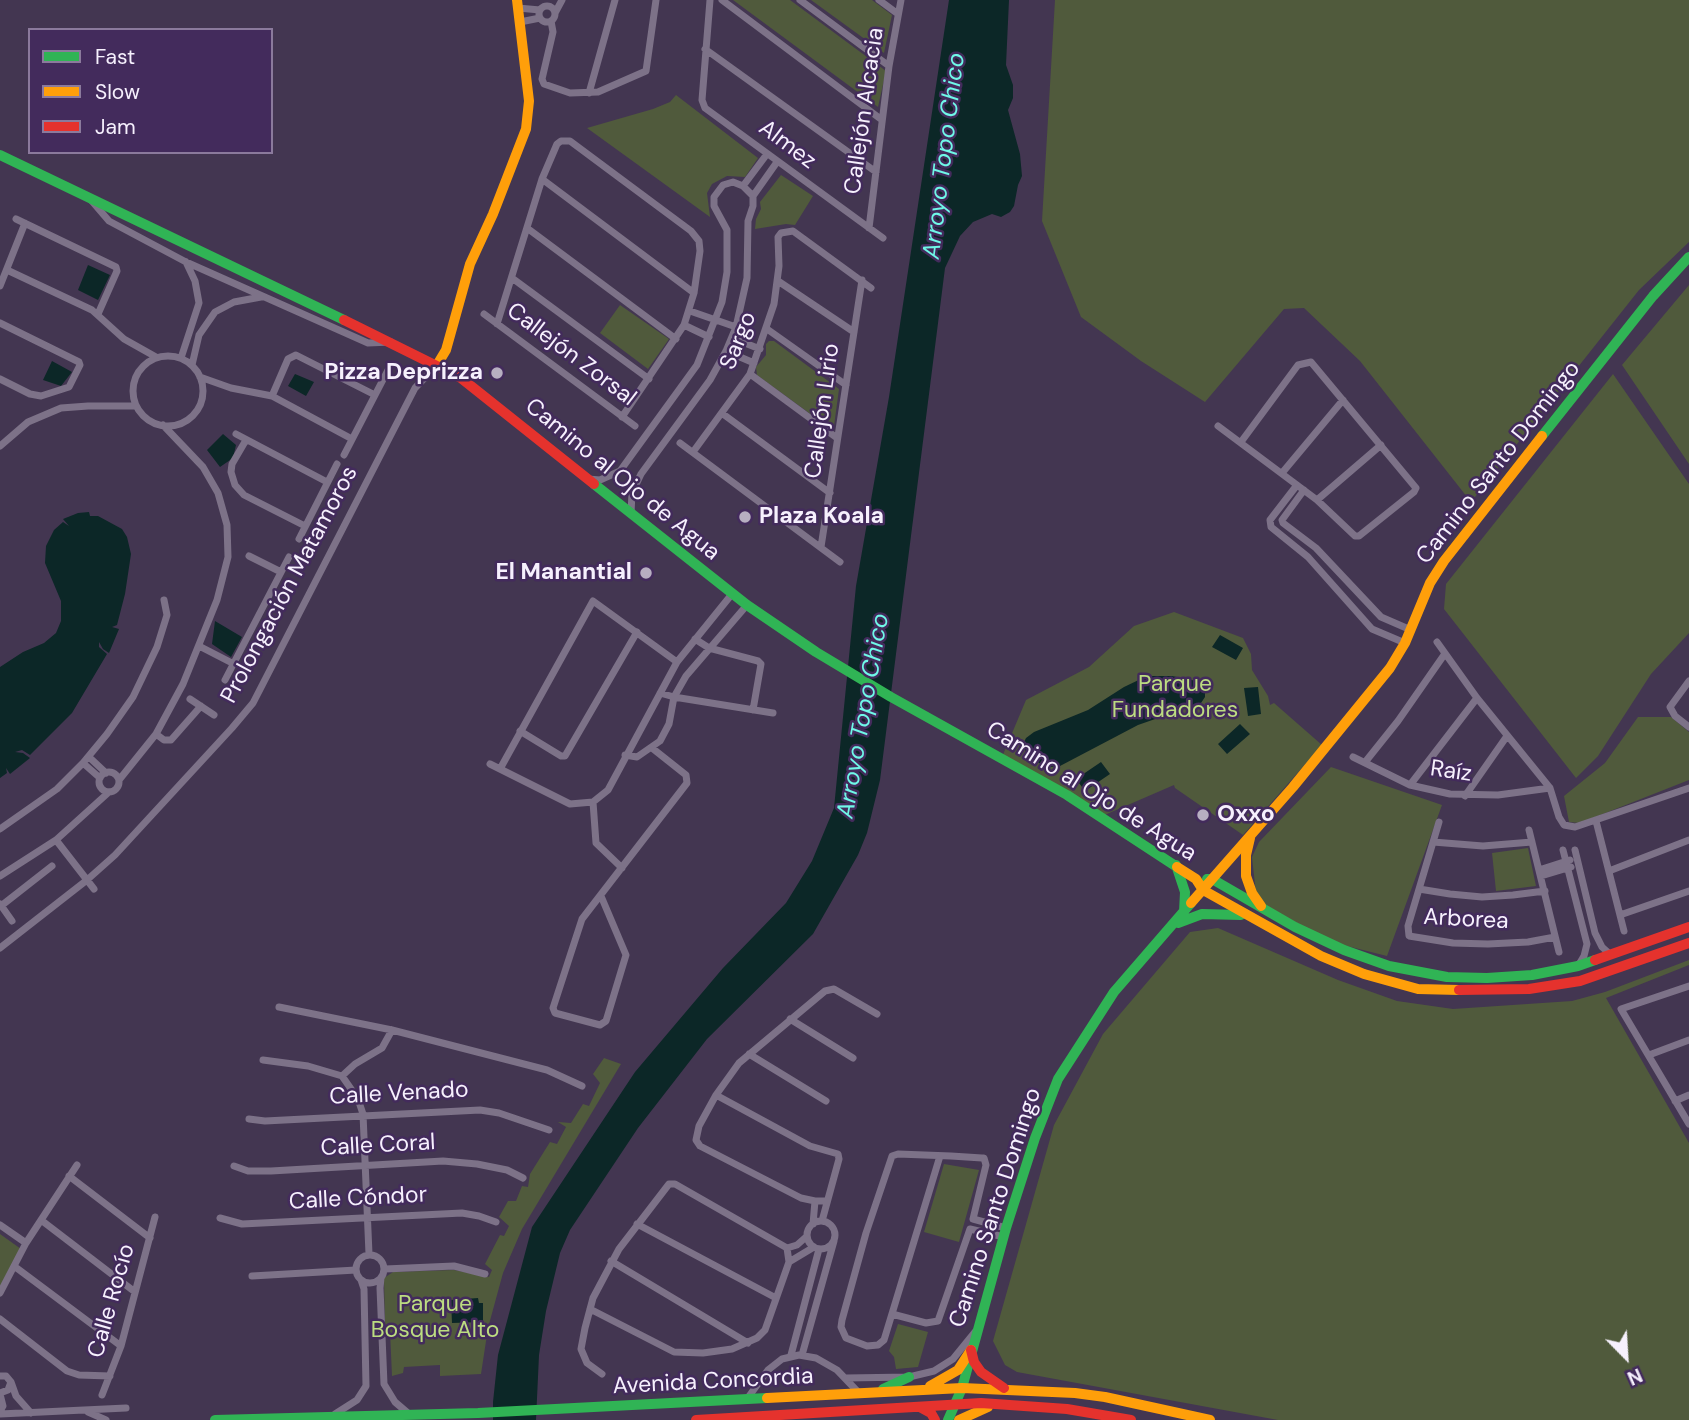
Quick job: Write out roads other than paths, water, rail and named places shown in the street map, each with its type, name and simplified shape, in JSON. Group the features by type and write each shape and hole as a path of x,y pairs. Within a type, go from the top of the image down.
{"street":[{"path":"543,9 545,22 553,17 562,0"},
{"path":"589,93 615,0"},
{"path":"437,365 446,350 470,264 526,129 529,101 518,4 552,8 553,32 542,79 544,84 570,93 589,93 606,89 646,71 656,0"},
{"path":"710,0 705,49 876,173"},
{"path":"722,0 882,120"},
{"path":"800,0 889,66"},
{"path":"879,0 898,14"},
{"name":"Callejón Alcacia","path":"869,228 889,66 901,0"},
{"path":"520,22 543,9"},
{"name":"Almez","path":"705,49 702,100 704,106 883,238"},
{"path":"497,324 542,180 557,144 570,141 691,231 699,246 694,293 684,325 622,417"},
{"path":"743,186 767,154"},
{"name":"Camino al Ojo de Agua","path":"0,155 437,365 479,391 747,605 891,697 1041,779 1175,864 1196,879 1203,890"},
{"path":"752,196 778,162"},
{"path":"542,180 694,293"},
{"path":"587,479 607,478 620,471 697,365 716,319 725,284 727,230 715,209 714,197 723,185 733,182 743,186 752,196 753,206 748,221 747,278 736,327 710,380 641,474 632,493 631,514"},
{"path":"91,200 109,221 186,262 368,343 391,342"},
{"path":"16,219 116,267 117,271 98,314"},
{"path":"0,286 25,223"},
{"path":"527,228 676,339"},
{"name":"Sargo","path":"692,452 723,414 750,374 760,349 778,281 778,237 784,231 793,231 862,280"},
{"name":"Camino Santo Domingo","path":"948,1420 959,1396 1005,1233 1044,1111 1058,1079 1114,992 1390,668 1405,643 1430,583 1450,553 1653,296 1689,257"},
{"path":"181,358 199,303 195,281 186,262"},
{"path":"7,270 98,314 124,339 156,357"},
{"path":"512,278 649,379"},
{"path":"862,280 872,288"},
{"name":"Callejón Lirio","path":"821,547 862,280"},
{"path":"778,281 854,332"},
{"path":"191,365 199,335 215,313 234,302 261,297"},
{"path":"199,303 215,313"},
{"path":"690,310 736,327"},
{"name":"Callejón Zorsal","path":"484,313 635,426"},
{"path":"0,323 80,362 69,387 36,396 0,379"},
{"path":"684,325 709,337"},
{"path":"767,330 846,385"},
{"path":"732,338 760,349"},
{"path":"726,351 754,363"},
{"path":"272,396 288,359 296,355 375,395"},
{"path":"156,357 181,358 191,365 200,377 202,398 192,416 173,425 152,422 136,406 133,394 138,372 156,357"},
{"path":"1218,426 1317,500 1355,536 1359,536 1414,492 1414,484 1311,362 1298,365 1241,442"},
{"name":"Prolongación Matamoros","path":"0,948 87,880 124,845 253,703 415,388 437,365"},
{"path":"344,455 388,370"},
{"path":"750,374 837,438"},
{"path":"200,377 231,388 272,396 352,439"},
{"path":"58,391 61,408"},
{"path":"1282,473 1343,400"},
{"path":"0,446 27,422 61,408 88,405 136,406"},
{"path":"723,414 830,494"},
{"path":"0,876 56,840 109,792 116,789 119,780 156,734 179,692 217,600 228,557 227,524 218,493 203,467 163,425"},
{"path":"236,434 327,482"},
{"path":"246,440 232,464 230,472 234,485 244,495 305,526"},
{"path":"680,443 840,562"},
{"path":"1317,500 1381,444"},
{"path":"627,463 641,474"},
{"path":"299,539 337,464"},
{"path":"218,493 234,485"},
{"path":"1297,485 1270,520 1271,527 1308,557 1372,629 1405,643"},
{"path":"1304,490 1282,520 1283,523 1316,548 1381,617 1410,630"},
{"path":"249,556 281,572"},
{"path":"225,680 289,556"},
{"path":"490,764 570,804 593,802 608,790 677,662 732,594"},
{"path":"0,829 57,789 86,760 121,715 147,669 163,629 167,615 164,600"},
{"path":"500,769 590,603 595,601 677,662"},
{"path":"625,755 637,757 652,748 664,735 674,697 691,669 747,605"},
{"path":"520,731 565,756 637,632"},
{"path":"695,639 709,648 761,663 752,710"},
{"path":"1437,642 1477,698 1550,788 1561,822 1567,827 1596,821 1689,788"},
{"path":"199,646 234,664"},
{"path":"1366,761 1428,680 1444,654"},
{"path":"1689,681 1670,707 1675,716 1689,727"},
{"path":"660,693 773,713"},
{"path":"1410,785 1477,698"},
{"path":"190,699 214,715"},
{"path":"156,734 166,741 171,740 201,706"},
{"path":"1465,796 1507,736"},
{"path":"601,896 626,955 606,1021 600,1024 555,1013 553,1008 579,925 622,868 687,783 686,775 652,748"},
{"name":"Raíz","path":"1353,757 1366,761 1410,785 1465,796 1550,788"},
{"path":"86,760 103,776"},
{"path":"103,776 112,773 119,780"},
{"path":"103,776 101,788 109,792"},
{"path":"593,802 596,843 622,868"},
{"path":"1596,821 1624,931"},
{"name":"Arborea","path":"1439,822 1408,926 1409,936 1452,943 1488,944 1528,942 1555,937"},
{"path":"1255,829 1246,855 1246,876 1252,892 1264,909"},
{"path":"1529,830 1559,952"},
{"path":"56,840 94,889"},
{"path":"1609,871 1689,840"},
{"path":"1433,842 1483,846 1532,842"},
{"path":"1563,850 1587,944 1578,966"},
{"path":"1540,873 1577,858 1595,933 1602,947 1612,956"},
{"path":"1175,864 1185,892 1184,912"},
{"path":"12,921 1,905 52,866"},
{"name":"Camino al Ojo de Agua","path":"1196,879 1212,879"},
{"path":"1212,879 1304,932 1344,950 1389,966 1447,977 1532,975 1578,966 1689,927"},
{"path":"1419,889 1482,897 1545,891"},
{"path":"1203,890 1340,965 1418,989 1475,991 1555,986 1580,981 1685,945 1676,932"},
{"path":"1620,915 1689,891"},
{"path":"1168,929 1202,914 1249,916"},
{"path":"1689,986 1621,1009 1689,1124"},
{"path":"826,1201 801,1198 700,1146 696,1140 699,1126 729,1076 749,1054 832,988 877,1014"},
{"path":"279,1007 392,1030 547,1070 582,1086"},
{"path":"790,1019 853,1058"},
{"path":"342,1076 355,1064 382,1048 392,1030"},
{"path":"1648,1055 1689,1040"},
{"path":"749,1054 826,1101"},
{"path":"263,1060 308,1066 342,1076 358,1099 363,1114 369,1254"},
{"path":"716,1095 810,1146 838,1154 839,1159 822,1221"},
{"path":"1675,1101 1689,1096"},
{"name":"Calle Venado","path":"249,1119 265,1121 480,1110 499,1113 549,1130"},
{"path":"940,1156 884,1340 878,1345 867,1346 846,1338 841,1327 890,1159 898,1154 984,1158 986,1165 973,1219 1005,1233"},
{"name":"Calle Coral","path":"233,1166 248,1171 443,1161 507,1170 523,1178"},
{"path":"0,1293 26,1243 76,1165"},
{"path":"69,1176 150,1238"},
{"path":"602,1374 587,1363 582,1353 590,1309 611,1261 666,1186 671,1183 787,1248 806,1237 813,1224 815,1201"},
{"name":"Calle Cóndor","path":"220,1218 242,1224 462,1213 496,1222"},
{"name":"Calle Rocío","path":"102,1395 121,1346 155,1217"},
{"path":"41,1220 135,1292"},
{"path":"813,1224 822,1221"},
{"path":"802,1355 834,1241 833,1228 822,1221"},
{"path":"637,1224 776,1298"},
{"path":"0,1225 26,1243"},
{"path":"892,1314 926,1324 938,1321 970,1229 1005,1233"},
{"path":"806,1237 817,1248"},
{"path":"789,1262 817,1248 827,1248 834,1241"},
{"path":"590,1309 680,1354 732,1349 748,1343 765,1330 789,1262 787,1248"},
{"path":"791,1356 817,1248"},
{"path":"329,1417 349,1407 366,1386 364,1289 356,1270 359,1260 369,1254 378,1256 383,1273 380,1288 384,1384 395,1402 411,1415"},
{"path":"611,1261 748,1343"},
{"path":"14,1266 121,1346"},
{"path":"361,1280 369,1283 383,1273 454,1266 485,1274"},
{"path":"252,1276 356,1270"},
{"path":"806,1301 816,1304"},
{"path":"0,1319 67,1371 79,1375 110,1376"},
{"path":"846,1378 923,1375 944,1366 961,1351 978,1328"},
{"path":"365,1342 382,1341"},
{"path":"920,1390 952,1375 971,1350"},
{"path":"971,1350 974,1362 981,1372 1007,1390"},
{"path":"746,1400 768,1370 782,1359 802,1355 824,1362 846,1378 859,1393"},
{"path":"0,1375 8,1378 16,1396 31,1413"},
{"path":"876,1392 909,1377"},
{"path":"10,1382 8,1390 0,1394 3,1406 0,1412 126,1408"},
{"path":"366,1386 384,1384"},
{"name":"Avenida Concordia","path":"215,1420 478,1413 920,1390 1131,1420"},
{"name":"Avenida Concordia","path":"696,1420 917,1406 959,1396 1007,1390 1105,1397 1210,1420"},
{"path":"892,1408 905,1401 1024,1391"},
{"path":"959,1420 983,1408 1004,1404"},
{"path":"917,1406 926,1409 935,1420"},
{"path":"84,1410 106,1420"}],"water":[{"name":"Arroyo Topo Chico","path":"949,0 1009,0 1006,65 1013,85 1013,98 1008,110 1020,154 1022,176 1010,212 1001,217 992,214 973,222 960,236 945,268 880,780 867,833 858,855 813,934 707,1039 638,1128 570,1230 560,1253 546,1311 539,1355 536,1420 493,1420 498,1355 532,1227 635,1072 723,968 786,903 812,861 834,808 856,586 889,397"},
{"path":"88,265 110,275 98,300 78,290"},
{"path":"52,361 72,372 61,386 43,380"},
{"path":"295,374 314,382 306,396 288,386"},
{"path":"223,434 236,445 233,458 220,467 207,450"},
{"path":"89,512 90,516 98,516 122,529 127,537 131,554 125,594 117,625 112,627 119,629 109,653 99,642 99,647 107,654 72,713 30,755 22,750 15,752 30,758 10,774 6,768 7,773 0,778 0,667 23,652 44,643 56,633 61,621 61,601 45,563 46,546 54,530 63,522 69,526 63,519"},
{"path":"215,621 242,637 231,657 212,644"},
{"path":"1220,635 1243,648 1236,660 1212,647"},
{"path":"1147,676 1172,676 1192,680 1205,689 1205,697 1201,703 1138,725 1060,766 1049,767 1037,762 1026,752 1023,744 1034,732 1088,710"},
{"path":"1258,687 1261,714 1248,716 1244,688"},
{"path":"1240,724 1250,734 1227,754 1218,744"},
{"path":"1101,762 1110,774 1085,791 1076,779"},
{"path":"478,1298 479,1303 483,1303 483,1322 452,1323 451,1300"}],"place":[{"name":"Pizza Deprizza","path":"497,373"},
{"name":"Plaza Koala","path":"745,517"},
{"name":"El Manantial","path":"646,573"},
{"name":"Oxxo","path":"1203,815"}],"park label":[{"name":"Parque Fundadores","path":"1175,698"},
{"name":"Parque Bosque Alto","path":"435,1318"}]}
